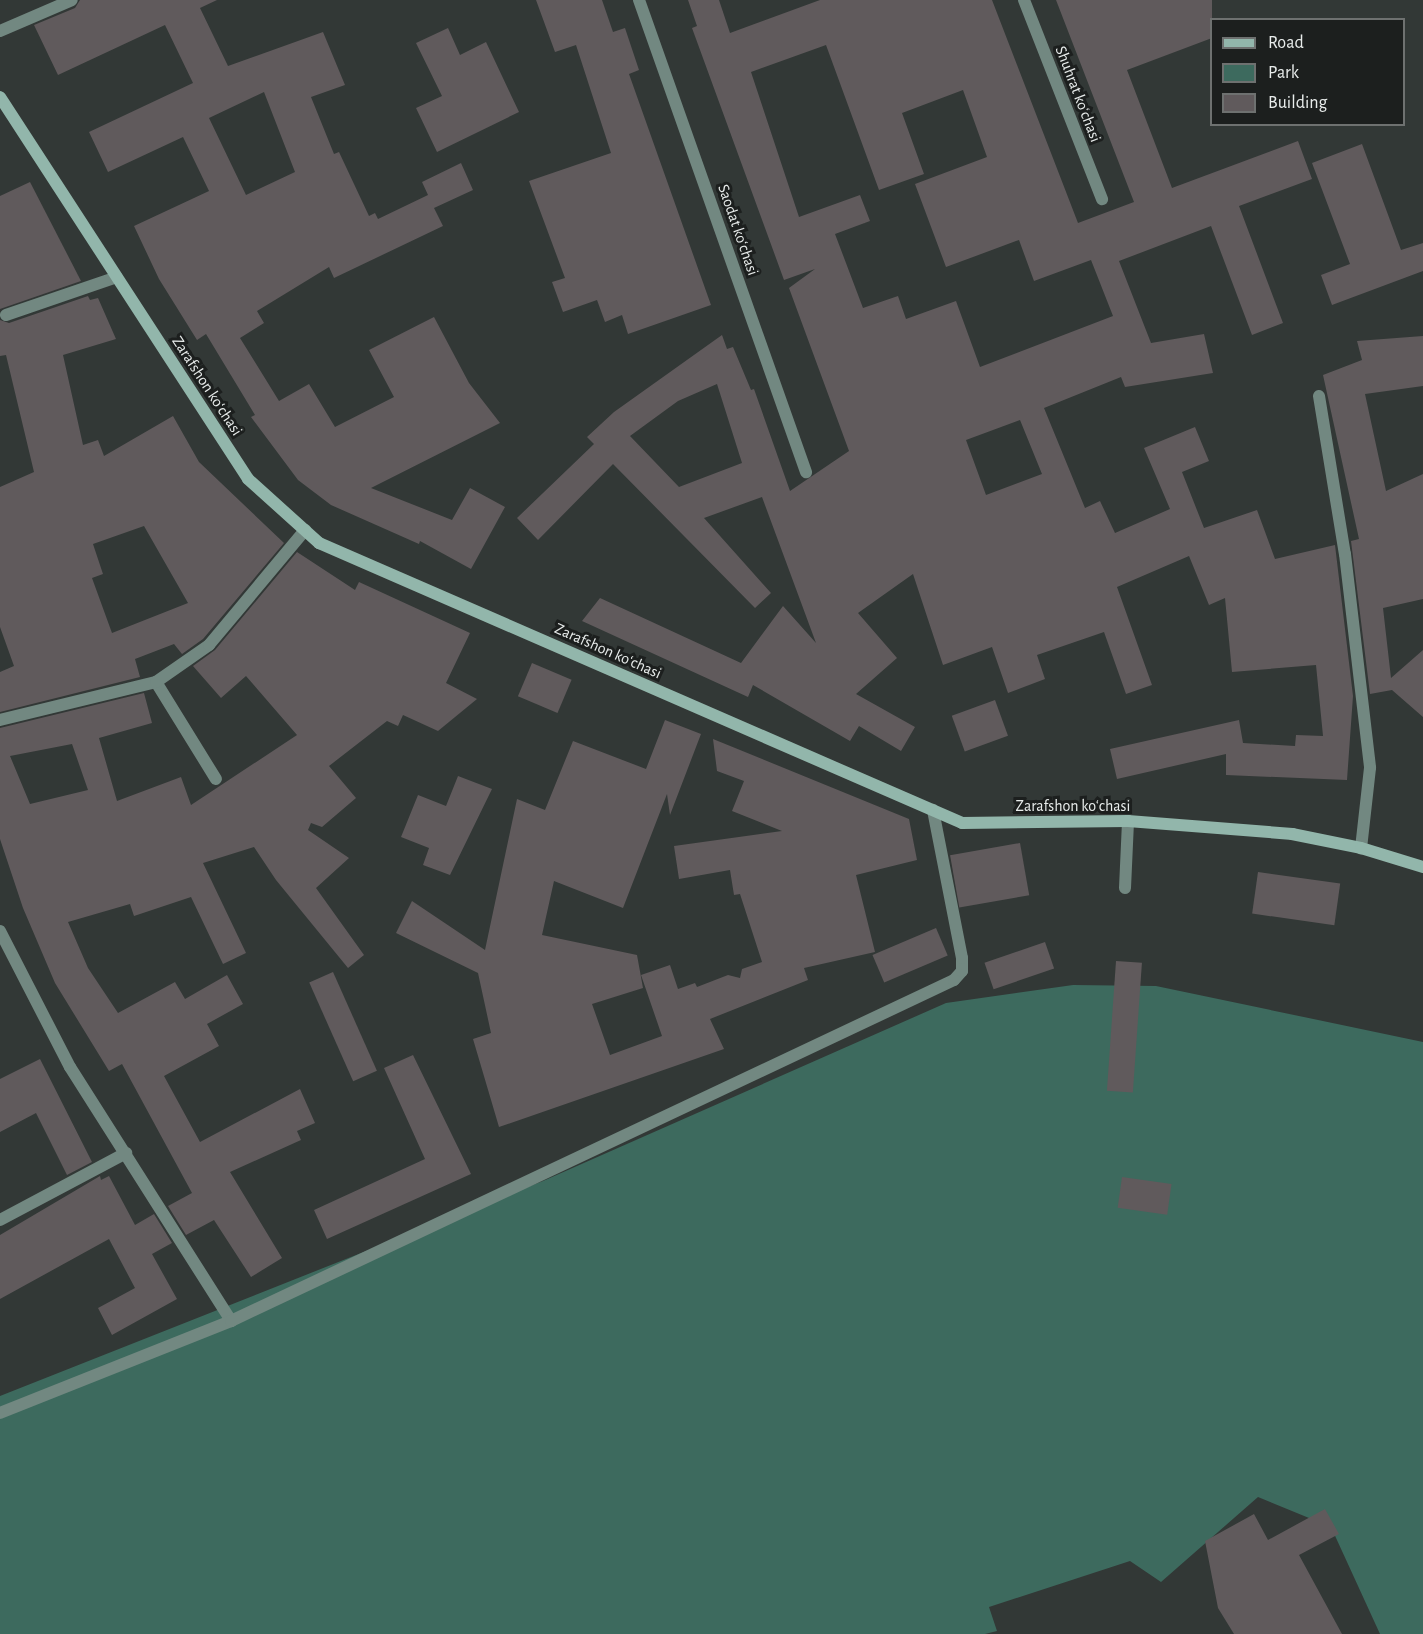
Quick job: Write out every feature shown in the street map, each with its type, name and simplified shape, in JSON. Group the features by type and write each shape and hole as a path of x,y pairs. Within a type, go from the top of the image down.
{"main road":[{"name":"Zarafshon koʻchasi","path":"0,97 248,479 319,543 962,823 1128,821 1292,834 1361,848 1423,867"}],"street":[{"path":"0,31 72,0"},
{"name":"Saodat koʻchasi","path":"639,0 806,472"},
{"name":"Shuhrat koʻchasi","path":"1024,0 1102,200"},
{"path":"6,315 117,277"},
{"path":"1319,396 1345,554 1371,768 1361,848"},
{"path":"0,720 156,682 209,645 305,530"},
{"path":"156,682 216,779"},
{"path":"0,1413 231,1321 954,980 962,971 962,958 933,810"},
{"path":"1125,888 1128,821"},
{"path":"0,931 70,1067 231,1321"},
{"path":"0,1220 126,1153"}],"green space":[{"path":"1073,985 1156,986 1423,1042 1423,1634 1380,1634 1331,1527 1258,1497 1161,1582 1130,1561 989,1607 997,1631 985,1634 0,1634 0,1396 543,1181 946,1003"}],"building":[{"path":"80,0 217,0 200,8 228,66 323,32 345,85 311,97 334,154 339,152 369,216 375,213 378,219 428,195 422,182 461,163 473,190 434,208 443,226 334,278 329,267 257,311 264,323 240,338 279,401 309,384 335,427 394,397 369,350 434,317 469,383 500,423 371,488 452,520 470,488 505,507 471,569 420,541 419,544 331,505 298,480 251,417 255,415 206,334 197,340 159,279 134,226 209,191 183,137 108,172 89,132 193,83 165,25 58,75 34,25 75,8","holes":["264,92 295,172 246,195 209,118"]},
{"path":"536,0 602,0 613,32 625,28 639,70 629,74 711,305 628,334 622,315 605,322 597,300 563,312 552,282 565,278 529,181 611,153 576,45 555,52"},
{"path":"688,0 719,0 730,33 820,0 992,0 1078,223 1134,202 1056,0 1212,0 1210,39 1127,70 1172,188 1298,141 1312,179 1239,206 1283,323 1252,335 1211,226 1119,261 1151,343 1204,334 1213,373 1125,387 1121,377 1044,408 1085,508 1100,501 1115,533 1170,509 1144,448 1195,427 1209,461 1182,472 1204,528 1257,510 1275,559 1335,545 1353,696 1347,780 1226,775 1226,754 1117,779 1110,749 1239,720 1243,743 1295,746 1296,735 1323,736 1316,665 1232,672 1225,598 1209,605 1189,556 1117,587 1152,685 1126,694 1104,632 1037,655 1045,679 1008,693 992,647 943,665 913,574 858,613 897,658 856,694 915,727 901,751 859,726 850,741 753,685 748,697 582,621 600,598 741,663 783,606 816,643 762,497 704,518 771,593 755,608 613,464 538,540 517,518 594,444 587,437 614,412 722,335 727,349 733,347 751,390 754,389 790,491 849,451 789,288 815,269 784,280 692,28 697,26","holes":["826,45 879,190 924,174 902,113 963,90 987,157 915,184 946,267 1019,240 1034,281 1091,260 1113,316 980,367 956,301 906,319 898,296 863,308 835,234 870,221 860,195 799,217 751,72","717,384 742,463 679,487 630,436 678,401","1020,420 1042,474 986,495 966,440"]},
{"path":"448,28 460,55 486,42 519,112 437,152 416,108 442,96 416,43"},
{"path":"1362,144 1401,250 1423,243 1423,271 1332,305 1321,275 1350,264 1312,163"},
{"path":"30,182 81,281 0,309 0,196"},
{"path":"88,296 90,300 98,298 116,339 63,355 83,445 98,440 104,456 173,416 199,462 284,543 203,639 182,654 174,644 135,659 140,677 0,712 0,672 14,666 0,627 0,487 34,472 6,355 0,356 0,320 9,323","holes":["144,526 188,603 112,633 92,578 103,574 93,544"]},
{"path":"1423,336 1423,386 1365,394 1386,491 1423,474 1423,599 1383,608 1391,678 1423,650 1423,717 1392,690 1370,694 1351,541 1359,539 1323,375 1362,360 1357,341"},
{"path":"297,552 355,590 359,582 470,633 446,683 477,699 438,731 403,715 398,726 387,721 329,766 356,798 322,827 311,823 308,830 349,858 316,888 364,955 348,968 276,880 254,847 203,863 246,953 223,964 191,897 134,916 130,904 68,922 88,968 118,1013 175,982 185,999 227,975 243,1004 207,1024 219,1046 164,1076 200,1142 300,1089 315,1123 297,1131 301,1140 230,1172 282,1258 251,1277 214,1220 186,1235 168,1206 192,1193 122,1064 109,1071 55,983 23,908 0,839 0,728 144,693 152,723 99,738 117,801 181,777 191,805 297,735 246,676 221,698 193,666 215,650","holes":["72,744 88,790 30,804 10,756"]},
{"path":"532,663 572,680 558,713 518,696"},
{"path":"995,700 1008,736 965,751 952,716"},
{"path":"665,720 701,734 670,815 667,794 623,908 554,881 542,935 637,955 643,988 592,1004 610,1055 662,1036 641,975 670,965 678,989 695,983 697,987 728,975 740,978 742,969 762,962 740,894 734,895 730,870 679,879 674,846 782,831 732,811 744,781 717,771 713,739 909,819 917,860 856,875 875,952 804,968 808,980 710,1019 724,1049 499,1127 473,1039 491,1033 478,973 396,933 412,901 485,950 517,799 545,810 573,741 646,769"},
{"path":"458,776 492,789 450,875 423,865 429,848 401,837 418,795 446,806"},
{"path":"1020,843 1029,895 959,908 950,855"},
{"path":"1258,872 1340,884 1334,925 1252,914"},
{"path":"936,928 948,956 884,983 872,955"},
{"path":"1045,942 1054,968 994,989 984,963"},
{"path":"1116,961 1142,963 1133,1092 1107,1091"},
{"path":"333,972 377,1071 353,1081 309,983"},
{"path":"413,1055 471,1174 327,1239 314,1210 425,1159 384,1068"},
{"path":"40,1059 92,1162 67,1175 36,1113 0,1132 0,1079"},
{"path":"100,1176 101,1180 109,1176 135,1225 154,1214 172,1243 152,1254 177,1299 112,1335 98,1308 135,1288 109,1239 0,1299 0,1235"},
{"path":"1122,1177 1172,1184 1167,1215 1118,1208"},
{"path":"1325,1509 1339,1534 1299,1555 1342,1634 1234,1634 1218,1608 1205,1541 1254,1514 1268,1540"}]}
